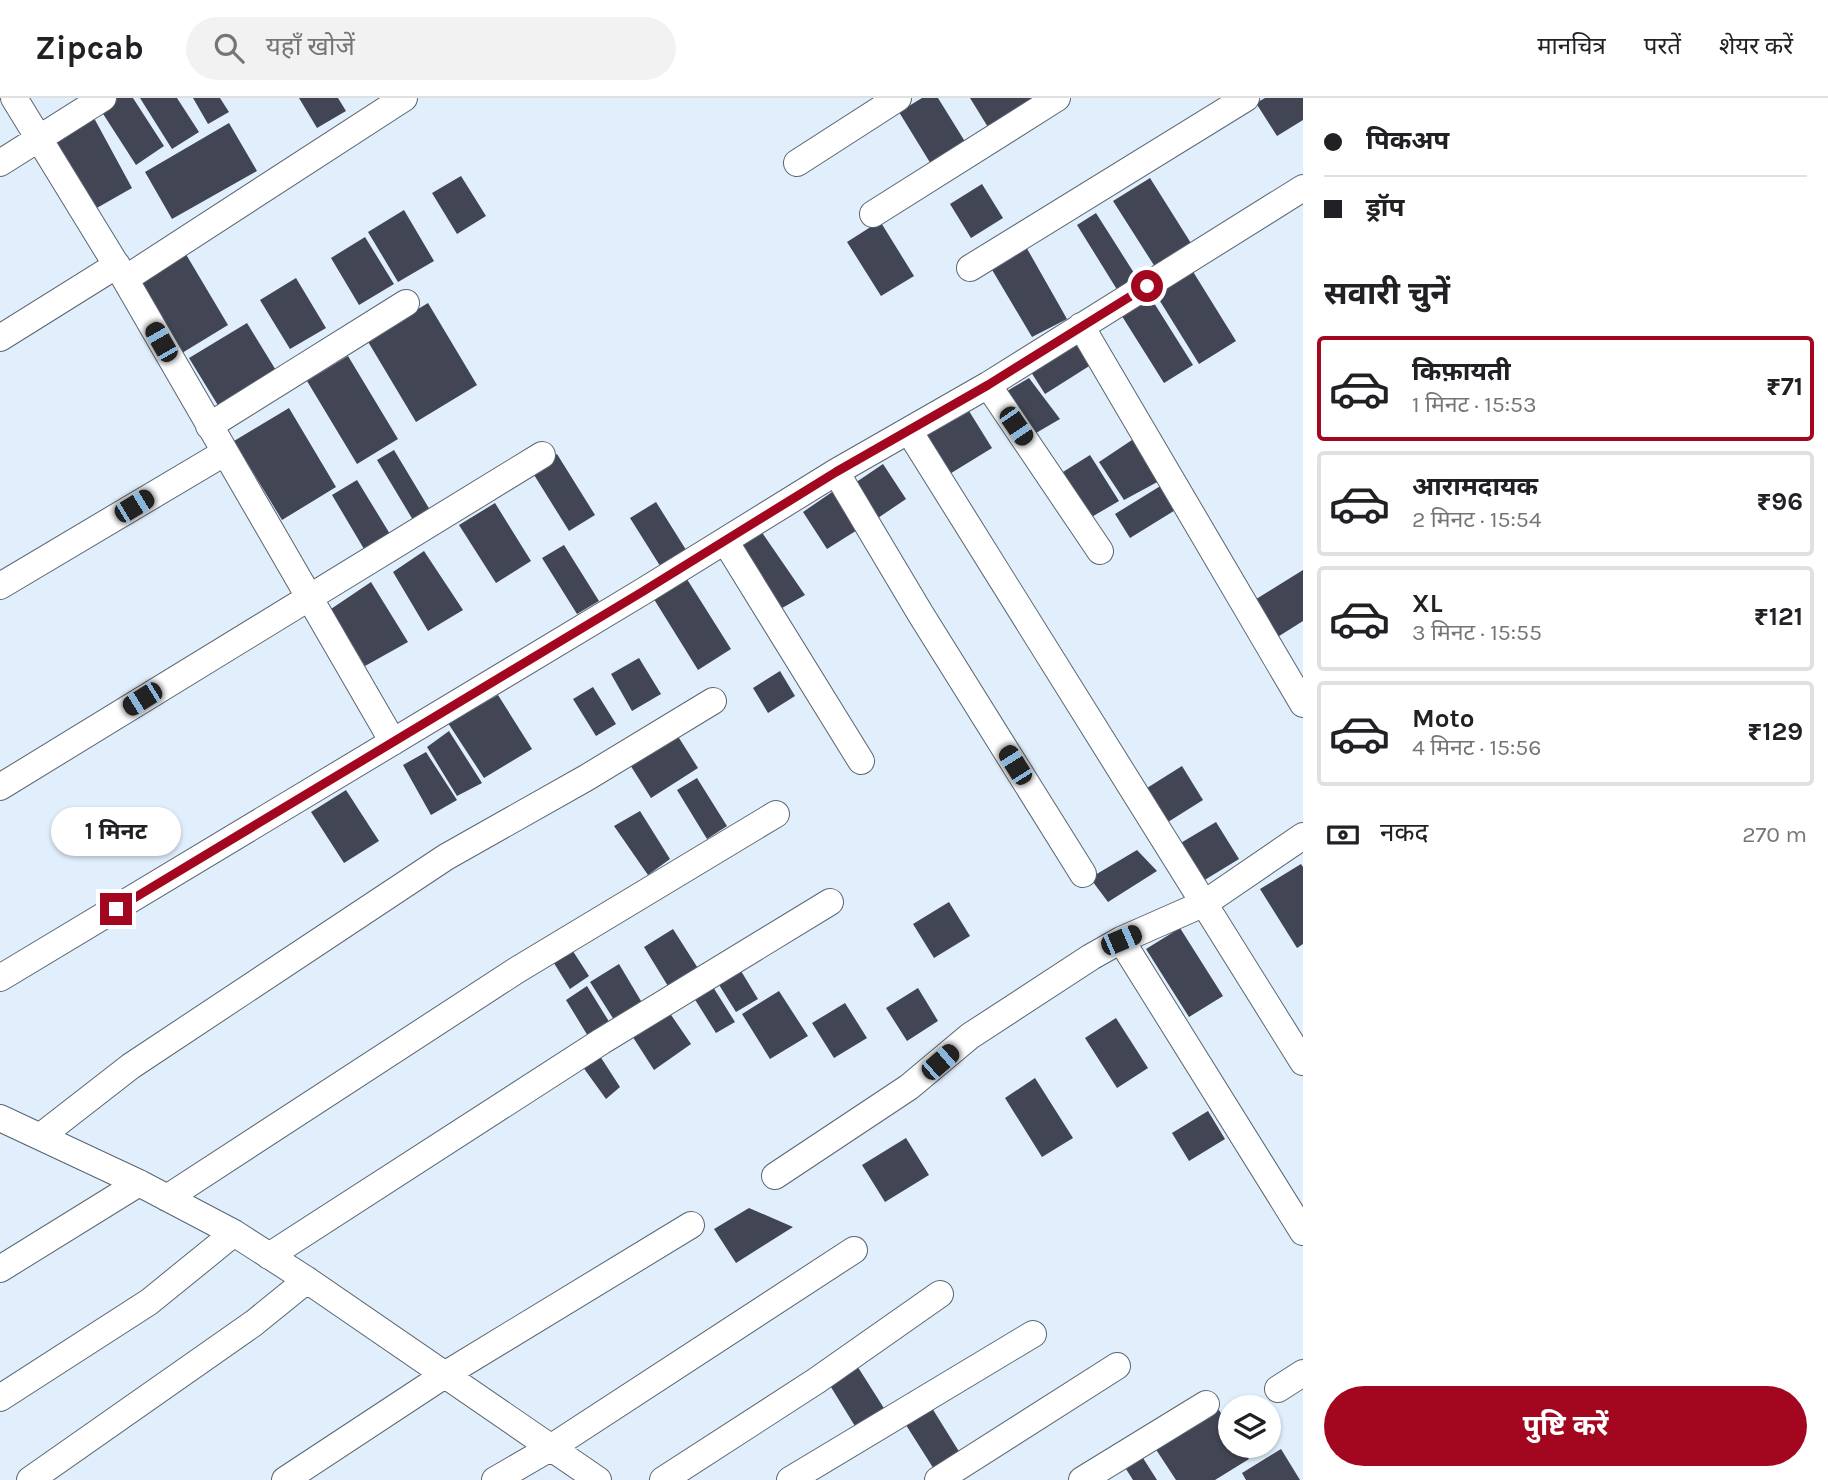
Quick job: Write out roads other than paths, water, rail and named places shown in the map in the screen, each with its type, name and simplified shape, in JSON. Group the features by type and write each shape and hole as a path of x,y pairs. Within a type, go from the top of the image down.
{"street":[{"path":"14,98 121,272 223,453 393,742"},
{"path":"0,163 103,98"},
{"path":"0,338 121,272 369,108 404,98"},
{"path":"797,163 898,98"},
{"path":"873,214 1058,98"},
{"path":"970,268 1246,98"},
{"path":"0,978 836,472 988,385 1302,191"},
{"path":"209,426 406,303"},
{"path":"1082,327 1303,704"},
{"path":"988,385 1100,551"},
{"path":"909,431 1303,1062"},
{"path":"0,586 223,453"},
{"path":"0,787 542,455"},
{"path":"836,472 919,613 1083,874"},
{"path":"725,541 861,761"},
{"path":"41,1136 131,1066 446,858 713,701"},
{"path":"167,1198 517,970 776,814"},
{"path":"775,1176 909,1087 970,1036 1121,940 1205,903 1302,840"},
{"path":"269,1256 602,1041 830,902"},
{"path":"1121,940 1303,1232"},
{"path":"4,1124 41,1136 234,1233 446,1374 598,1480"},
{"path":"0,1269 139,1183"},
{"path":"285,1480 446,1374 691,1224"},
{"path":"0,1398 149,1302 234,1233"},
{"path":"495,1480 552,1447 854,1250"},
{"path":"30,1480 254,1323 307,1280"},
{"path":"663,1480 816,1381 940,1294"},
{"path":"790,1480 1033,1335"},
{"path":"938,1480 1117,1367"},
{"path":"1278,1389 1303,1373"},
{"path":"1082,1480 1206,1404"}]}
